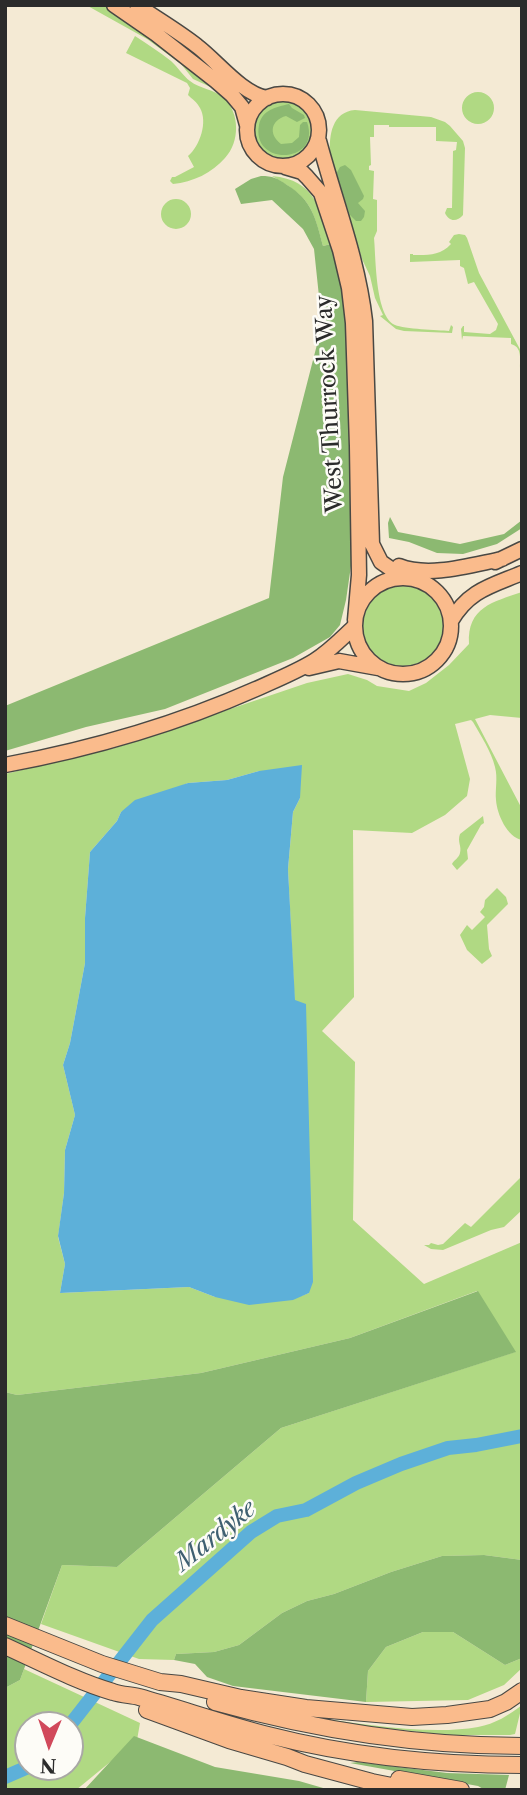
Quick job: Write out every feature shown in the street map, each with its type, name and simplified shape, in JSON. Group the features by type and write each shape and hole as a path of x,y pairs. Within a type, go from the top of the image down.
{"highway":[{"path":"5,1625 102,1664 160,1682 175,1701 229,1740 287,1757 461,1790"},
{"path":"5,1646 114,1692 137,1706 175,1701 272,1703 412,1717 482,1712 506,1702 522,1690"},
{"path":"175,1701 418,1742 517,1746"},
{"path":"175,1701 271,1736 334,1749 431,1761 517,1765"},
{"path":"287,1757 372,1782 412,1790"}],"main road":[{"path":"114,5 156,34 232,95 242,107 248,139 257,156 274,166 285,167 296,165 313,152 320,130 317,115 303,99 285,94 258,96 238,83 197,46 137,5"},
{"path":"247,126 254,109 267,97"},
{"name":"West Thurrock Way","path":"318,141 352,254 363,302 372,544 381,562 407,578"},
{"name":"West Thurrock Way","path":"285,167 302,172 321,193 340,250 349,288 358,446 359,564 355,623"},
{"path":"370,527 374,540 387,558 407,569 443,569 502,559"},
{"path":"407,578 426,583 436,590 446,604 451,621 451,635 446,648 432,664 420,671 391,673 373,663 363,652 356,637 355,623 360,604 369,592 389,580 407,578 446,577 475,571 522,549"},
{"path":"451,621 472,595 522,573"},
{"path":"5,765 86,747 220,705 297,671 330,650 355,623"},
{"path":"297,671 339,661 380,668"}],"green space":[{"path":"86,5 107,5 162,43 215,89 193,79 181,64 147,39"},
{"path":"135,36 171,61 190,81 224,98 233,111 236,128 230,151 220,163 202,176 180,183 173,184 170,181 172,177 194,167 188,156 202,134 202,114 188,95 190,88 187,83 126,53"},
{"path":"478,92 490,96 494,108 490,120 478,124 466,120 462,108 466,96"},
{"path":"277,101 289,101 299,105 308,114 312,136 304,151 289,159 277,159 267,155 258,146 254,136 254,124 258,114 267,105"},
{"path":"289,104 305,118 297,122 286,116 281,118 274,124 274,136 281,144 292,143 299,137 300,125 307,122 309,136 305,146 296,152 275,154 265,148 259,139 259,125 266,113"},
{"path":"355,110 431,117 445,122 463,141 463,215 453,220 445,213 447,208 452,208 453,151 456,150 457,142 436,141 436,127 374,125 374,137 370,137 369,170 374,171 373,199 377,200 377,231 374,238 376,272 384,310 395,325 449,331 451,325 452,333 404,331 396,329 380,316 383,315 362,259 330,154 331,132 337,120 341,115"},
{"path":"345,165 351,170 364,196 358,203 365,211 361,221 356,221 350,215 336,174 340,167"},
{"path":"261,176 280,181 308,204 323,246 331,244 342,289 347,327 353,552 340,625 330,637 293,658 165,709 86,727 5,751 5,706 269,598 283,477 322,325 314,249 303,229 272,200 241,204 235,189"},
{"path":"272,176 287,179 307,190 319,209 331,244 323,246 316,221 302,197"},
{"path":"176,199 182,200 190,208 190,220 182,228 176,229 170,228 162,220 161,214 162,208 170,200"},
{"path":"454,235 467,238 479,273 522,353 522,368 519,350 511,344 511,338 463,336 462,340 463,326 464,332 490,334 496,330 498,324 474,282 468,284 460,260 410,262 410,254 438,253 451,244 449,242"},
{"path":"390,517 398,532 460,544 504,534 522,520 522,528 497,544 463,554 437,553 409,542 389,538"},
{"path":"403,586 418,589 431,598 440,611 443,626 440,641 431,654 418,663 403,666 388,663 375,654 366,641 363,626 366,611 375,598 388,589"},
{"path":"522,592 522,718 490,715 475,719 522,809 522,840 507,830 498,812 495,767 473,722 471,720 455,724 470,779 467,796 445,815 412,833 353,830 354,997 322,1031 355,1062 353,1220 424,1284 522,1242 522,1560 484,1555 442,1556 307,1601 282,1613 239,1645 214,1652 176,1654 174,1660 139,1659 41,1624 62,1565 117,1567 281,1428 515,1352 477,1291 350,1338 201,1373 17,1395 5,1392 5,774 115,748 307,683 348,674 377,686 409,691 426,683 449,665 469,644 472,622 477,614 492,603","holes":["259,771 300,798 293,812 288,869 309,1293 301,1296 215,1297 189,1287 60,1293 65,1264 58,1237 64,1193 65,1150 75,1115 63,1065 70,1043 85,963 90,852 117,821 121,812 188,783 227,780"]},
{"path":"483,816 484,823 467,850 468,859 457,870 452,864 460,853 460,834"},
{"path":"497,888 506,897 508,904 487,925 492,956 482,964 467,950 460,935 467,925 472,930 485,917 480,912 485,900"},
{"path":"522,1176 522,1210 504,1227 443,1250 424,1245 443,1244 465,1223 471,1227"},
{"path":"478,1291 516,1352 281,1428 117,1567 62,1565 20,1680 5,1688 5,1392 17,1395 201,1373 350,1338"},
{"path":"484,1555 522,1560 522,1658 505,1665 453,1632 423,1632 386,1647 368,1671 366,1702 233,1686 207,1677 195,1664 174,1660 176,1654 214,1652 239,1645 282,1613 307,1601 334,1594 391,1572 442,1556"},
{"path":"423,1632 453,1632 505,1665 522,1658 522,1668 504,1685 468,1700 366,1702 368,1671 386,1647"},
{"path":"24,1669 140,1723 137,1740 76,1790 5,1790 5,1688 20,1680"},
{"path":"522,1705 515,1734 510,1735 449,1735 354,1725 309,1717 394,1728 458,1729 490,1724"},
{"path":"134,1736 215,1767 299,1781 330,1790 84,1790"},
{"path":"350,1763 447,1773 509,1775 505,1790 485,1790 478,1786"}],"water":[{"path":"302,765 300,798 293,812 288,869 295,1000 306,1004 313,1282 309,1293 293,1300 249,1305 215,1297 189,1287 60,1293 65,1264 58,1236 64,1193 65,1150 75,1115 63,1065 70,1043 85,963 90,852 117,821 121,812 135,800 188,783 227,780 259,771"}],"waterway":[{"name":"Mardyke","path":"81,1711 152,1620 251,1532 277,1516 306,1510 356,1483 401,1464 448,1448 522,1436"},
{"name":"Mardyke","path":"5,1777 14,1773"}]}
